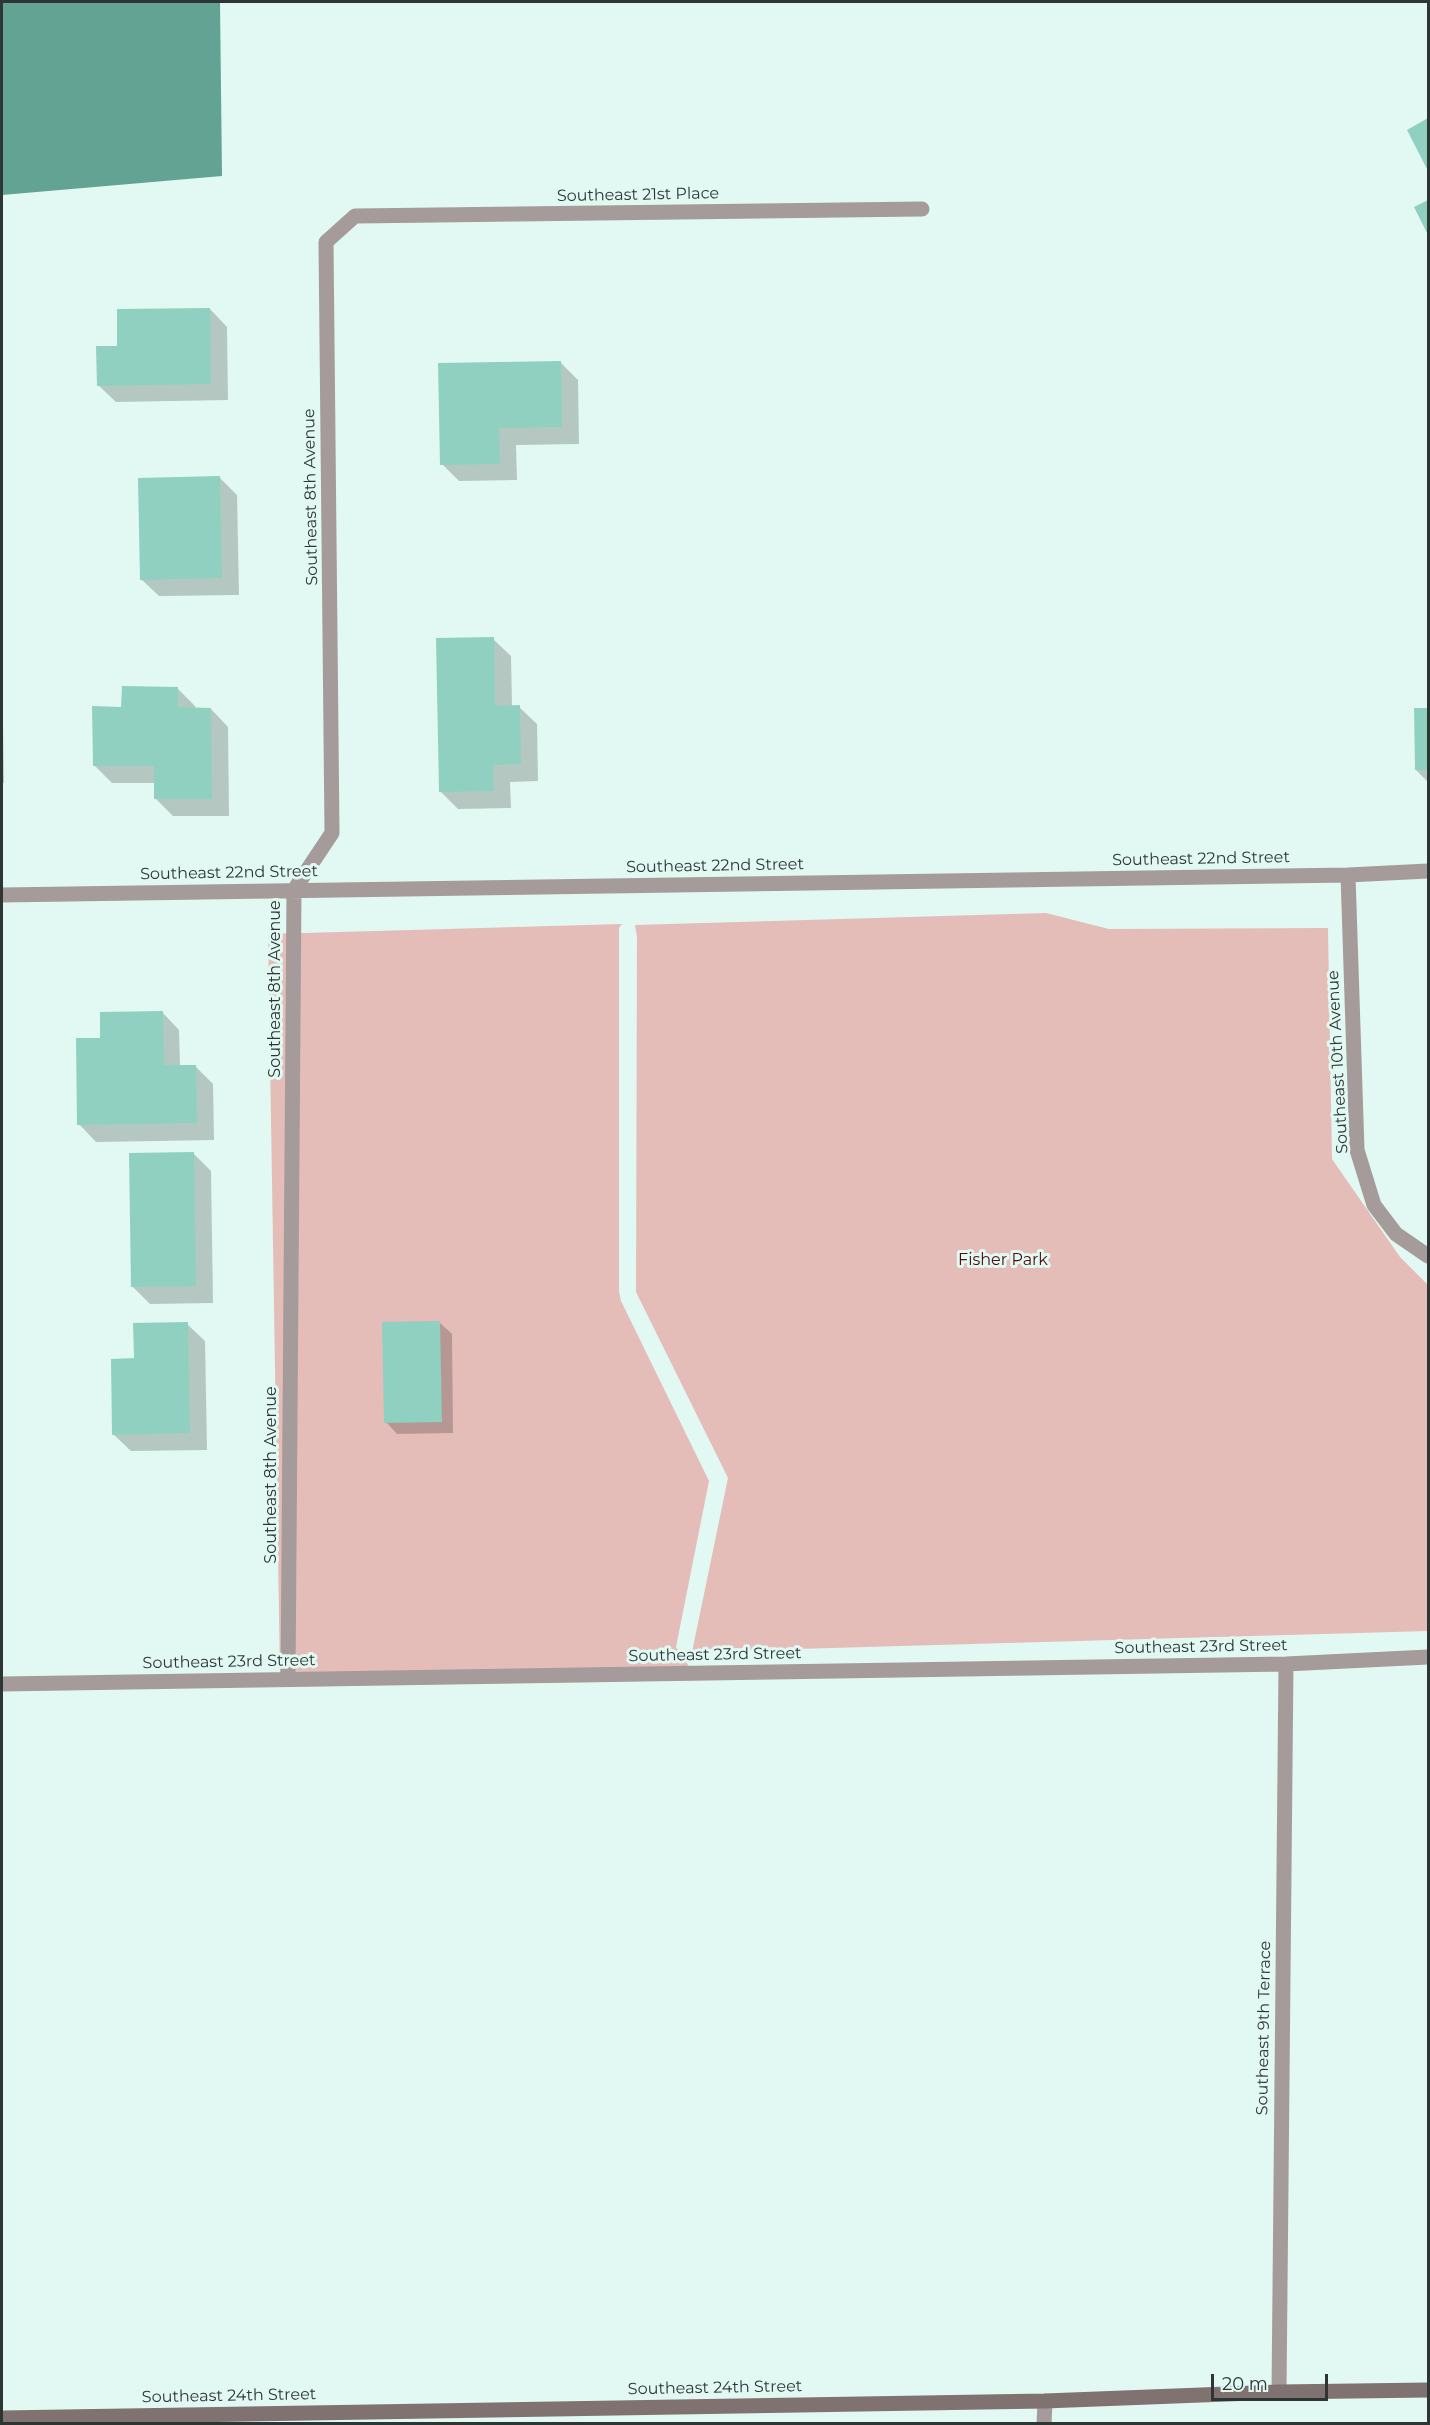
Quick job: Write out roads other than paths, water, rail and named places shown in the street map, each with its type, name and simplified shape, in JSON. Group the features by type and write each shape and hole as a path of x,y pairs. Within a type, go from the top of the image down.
{"street":[{"name":"Southeast 21st Place","path":"355,216 922,209"},
{"name":"Southeast 8th Avenue","path":"288,1679 294,890 332,833 326,242 355,216"},
{"name":"Southeast 22nd Street","path":"2,895 1348,875 1428,871"},
{"name":"Southeast 10th Avenue","path":"1348,875 1357,1150 1374,1205 1396,1234 1428,1256"},
{"name":"Southeast 23rd Street","path":"2,1684 1286,1664 1428,1657"},
{"name":"Southeast 9th Terrace","path":"1279,2392 1286,1664"},
{"name":"Southeast 24th Street","path":"2,2418 1045,2401 1279,2392 1428,2390"},
{"path":"1044,2424 1045,2401"}],"park label":[{"name":"Fisher Park","path":"1003,1260"}]}
